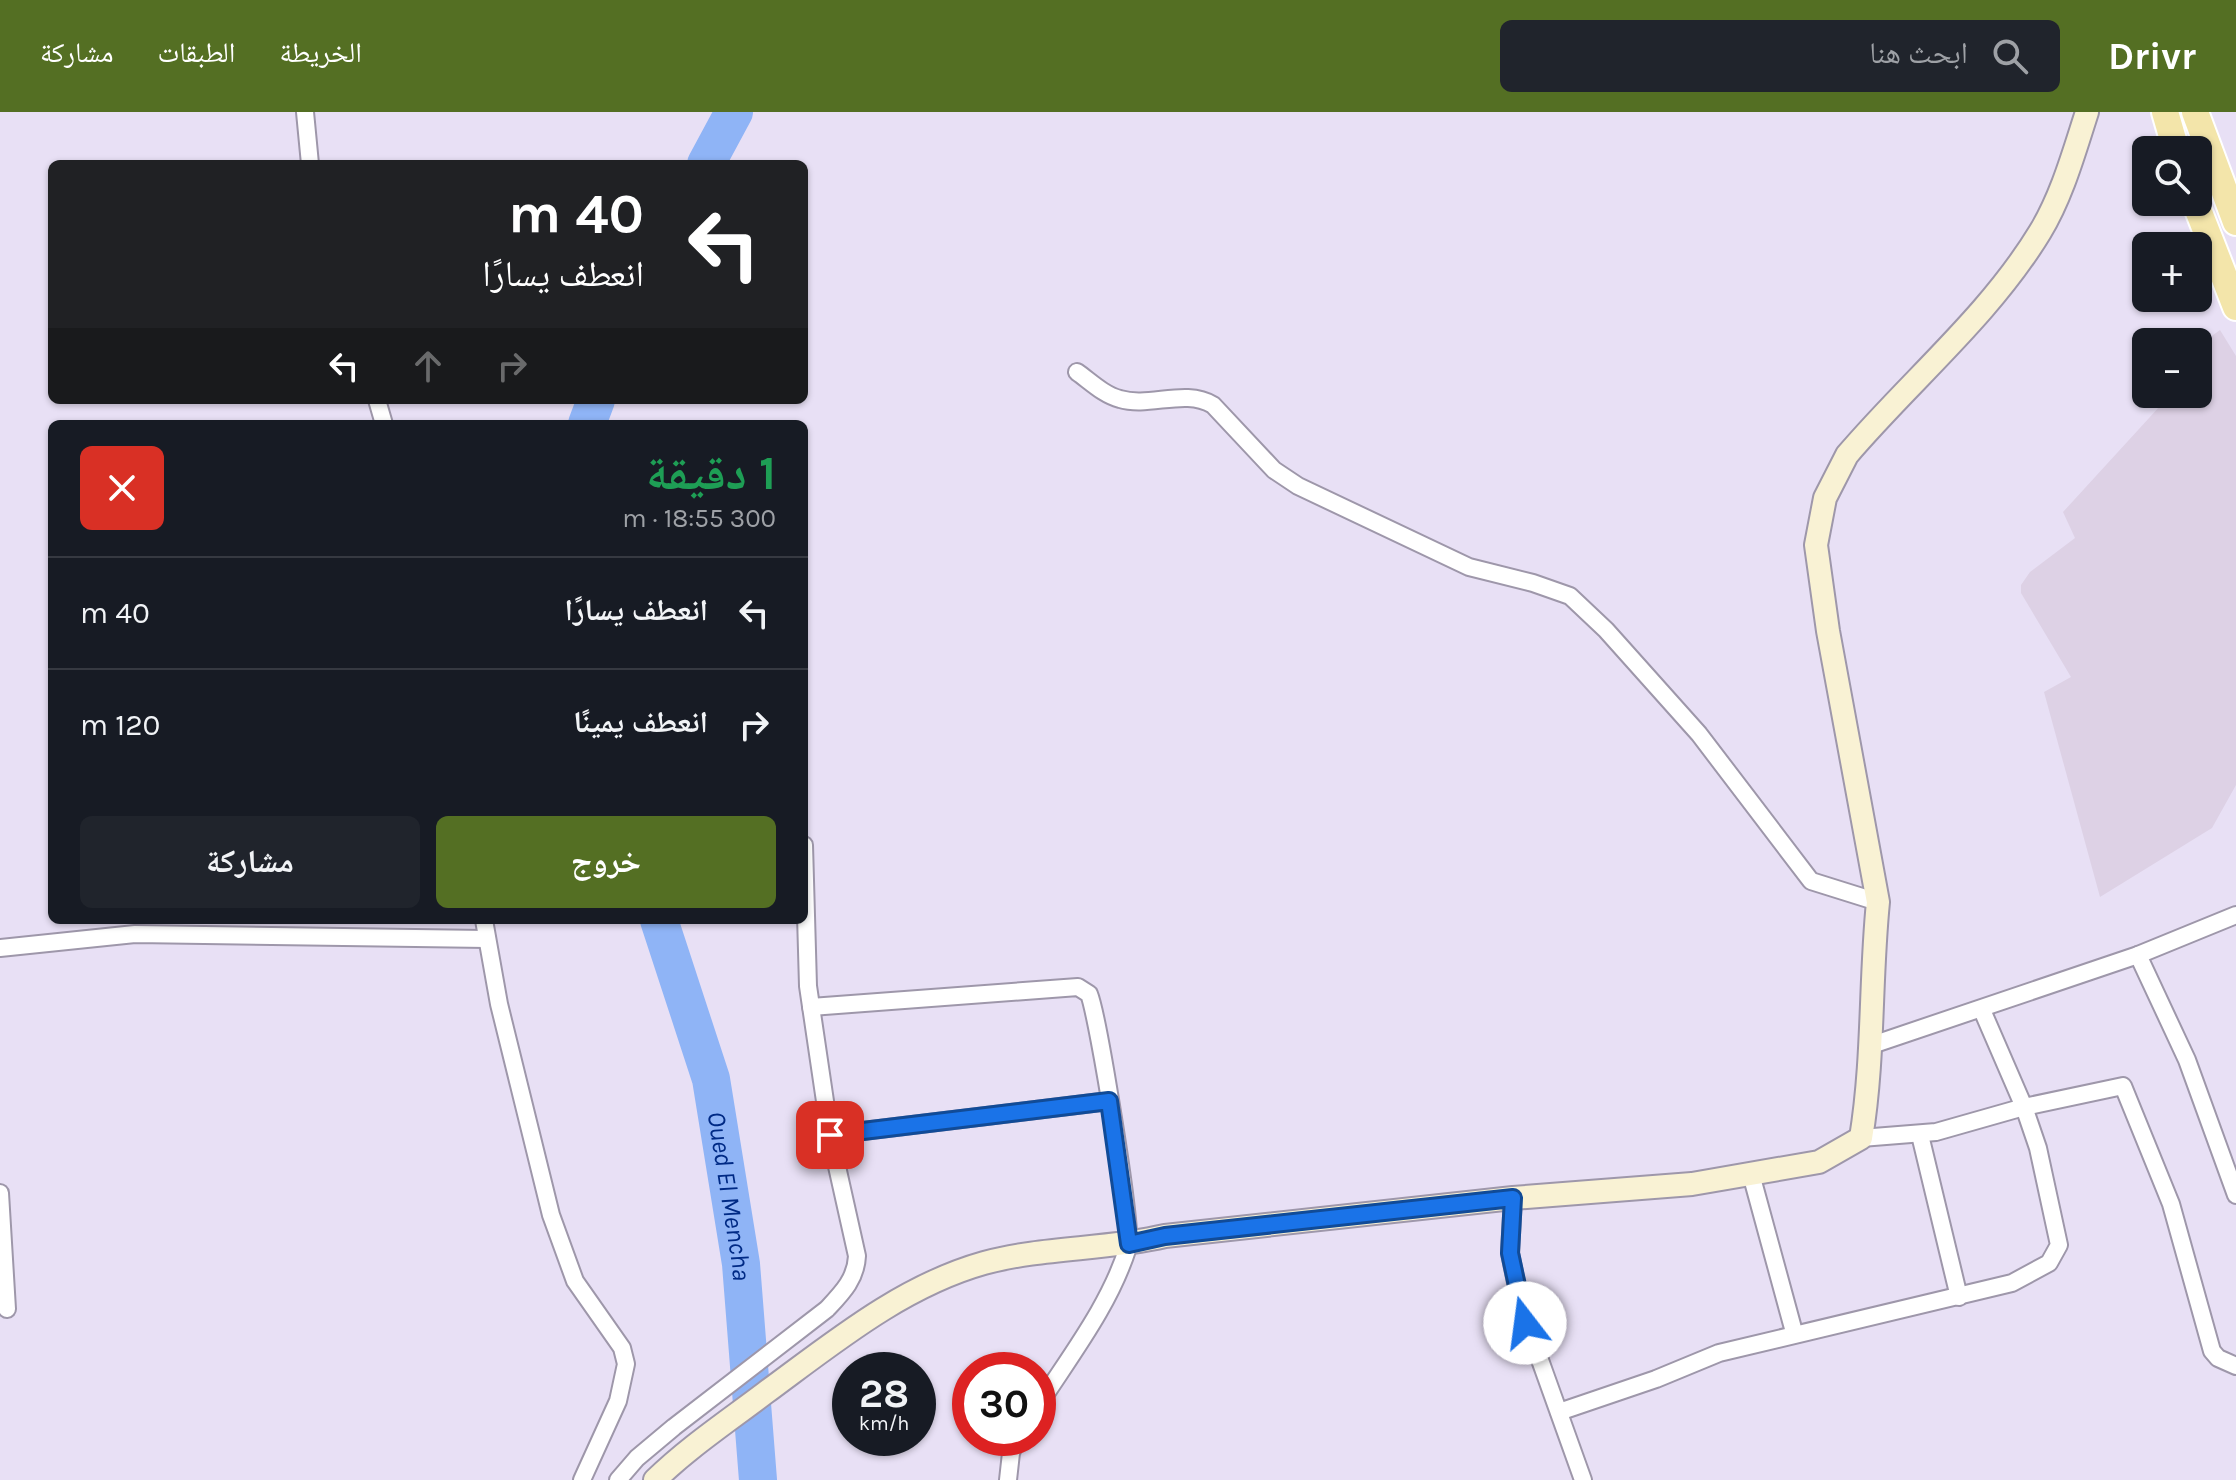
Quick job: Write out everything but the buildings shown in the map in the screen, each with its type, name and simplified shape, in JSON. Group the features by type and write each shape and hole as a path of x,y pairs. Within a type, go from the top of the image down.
{"main road":[{"path":"2195,112 2236,222"},
{"path":"655,1480 691,1448 893,1302 981,1264 1020,1255 1129,1244 1165,1236 1513,1198 1692,1184 1831,1158 1861,1138 1872,1045 1878,902 1819,577 1816,545 1822,510 1835,475 1847,455 1963,328 2039,234 2057,196 2087,113"},
{"path":"2164,113 2171,136"},
{"path":"2200,216 2236,307"}],"street":[{"path":"305,112 310,160"},
{"path":"1077,372 1118,399 1138,402 1203,399 1213,405 1274,470 1298,486 1469,567 1570,596 1606,630 1707,743 1811,881 1878,902"},
{"path":"1872,1045 2138,955 2236,915"},
{"path":"485,924 499,1004 551,1215 575,1281 622,1348 626,1364 618,1401 582,1480"},
{"path":"618,1480 637,1458 674,1427 792,1336 843,1292 856,1270 857,1256 830,1135 811,1007 807,924"},
{"path":"0,948 135,934 487,939"},
{"path":"2138,955 2187,1060 2236,1195"},
{"path":"811,1007 1078,987 1091,999 1129,1244 1101,1308 1056,1378"},
{"path":"1559,1412 1617,1394 1719,1353 1794,1332 1959,1297 2027,1278 2049,1263 2059,1245 2053,1205 2024,1107 1982,1010"},
{"path":"1861,1138 1920,1135 2024,1107 2123,1086 2171,1204 2212,1351 2218,1358 2236,1366"},
{"path":"830,1135 1109,1101"},
{"path":"1920,1135 1959,1297"},
{"path":"1751,1174 1794,1332"},
{"path":"0,1193 7,1309"},
{"path":"1513,1198 1513,1276 1530,1339 1583,1480"},
{"path":"1008,1480 1011,1456"}],"shaded area":[{"path":"2220,330 2236,356 2236,785 2212,828 2100,897 2044,692 2071,677 2021,593 2021,585 2030,572 2075,538 2063,512 2158,408 2212,408 2212,336"}],"waterway":[{"name":"Oued El Mencha","path":"708,160 734,112"},
{"name":"Oued El Mencha","path":"588,420 594,404"},
{"name":"Oued El Mencha","path":"660,924 711,1079 741,1264 758,1480"}],"route":[{"path":"830,1135 1109,1101 1129,1244 1165,1236 1513,1198 1510,1253 1525,1323"}]}
